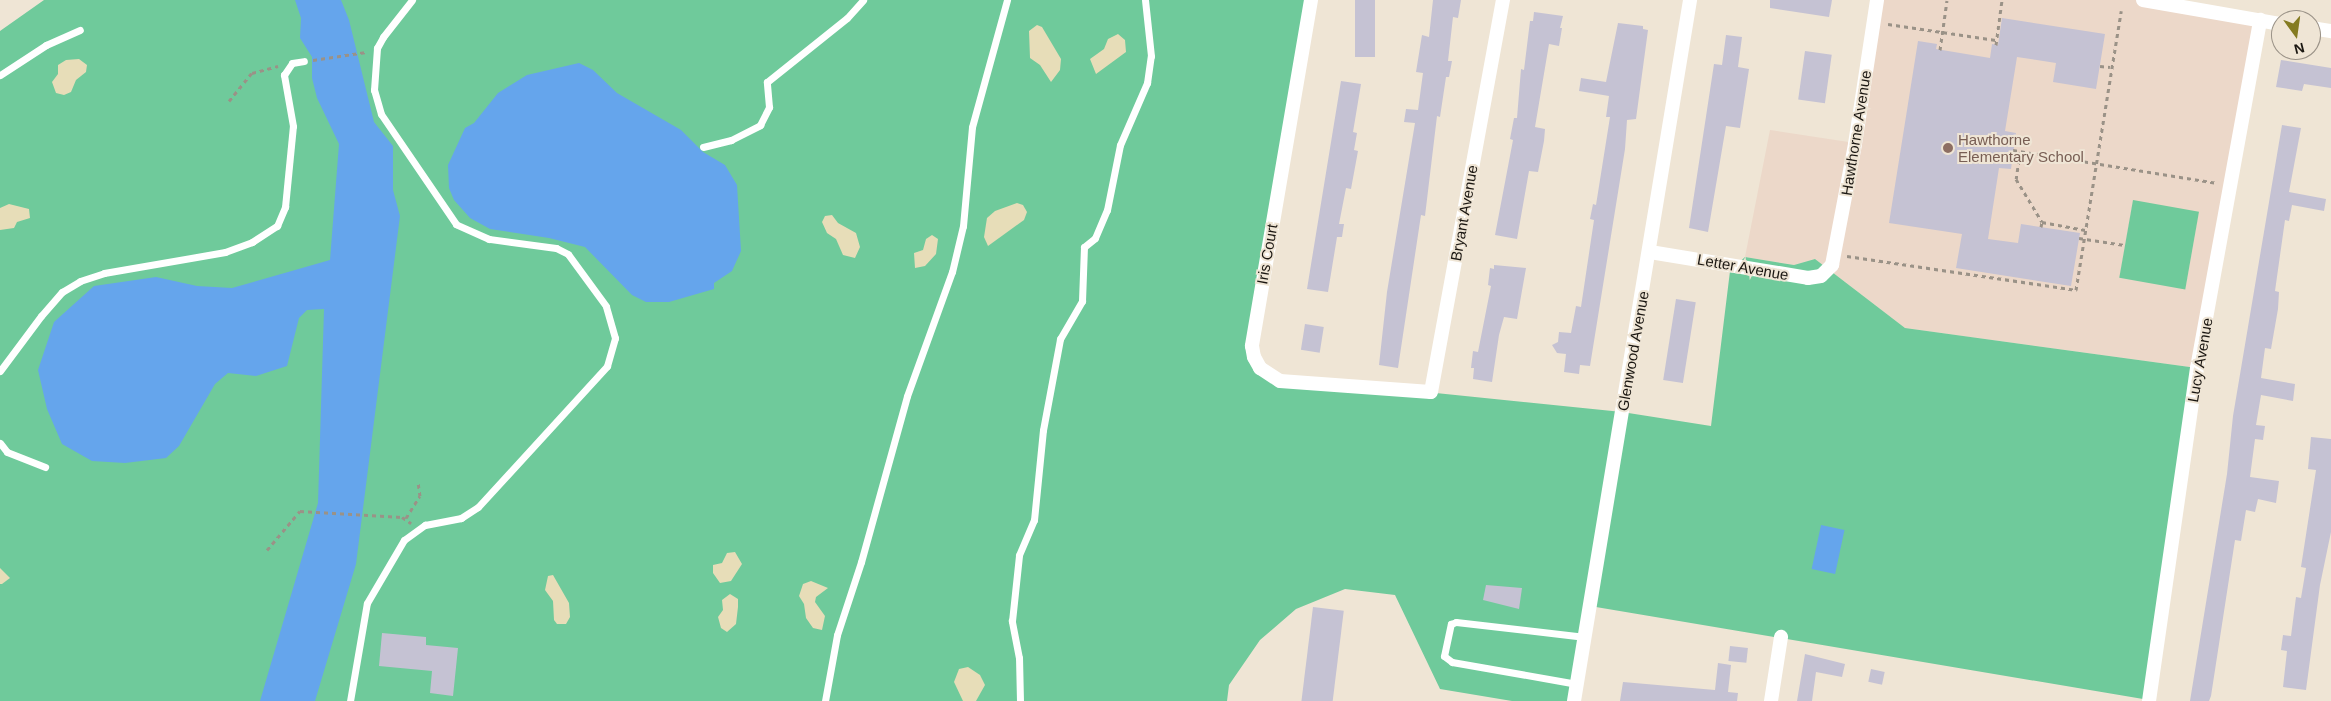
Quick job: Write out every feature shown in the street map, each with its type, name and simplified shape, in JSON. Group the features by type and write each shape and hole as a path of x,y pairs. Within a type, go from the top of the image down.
{"street":[{"name":"Iris Court","path":"1311,0 1252,346 1254,358 1260,368 1280,381 1397,390"},
{"name":"Bryant Avenue","path":"1397,390 1431,392 1503,0"},
{"name":"Glenwood Avenue","path":"1574,701 1650,252 1690,0"},
{"name":"Hawthorne Avenue","path":"1834,259 1877,0"},
{"path":"2143,0 2271,22"},
{"name":"Lucy Avenue","path":"2149,701 2197,368 2232,185 2260,20"},
{"name":"Letter Avenue","path":"1650,252 1808,278 1821,276 1834,259"},
{"path":"1770,701 1781,637"}],"lane":[{"path":"350,701 367,603 404,540 417,529 461,518 478,507 607,366 615,338 606,306 568,254 556,248 489,239 456,224 382,114 374,90 377,50 383,37 412,0"},
{"path":"703,146 732,140 760,125 769,107 767,82 847,18 863,0"},
{"path":"825,701 836,635 861,562 907,396 954,262 964,226 972,127 1007,0"},
{"path":"1020,701 1019,658 1012,620 1019,555 1034,520 1043,430 1060,339 1082,301 1084,247 1095,238 1107,210 1120,145 1147,83 1151,56 1146,0"},
{"path":"0,75 46,45 80,30"},
{"path":"0,371 41,316 62,292 80,281 104,273 225,252 252,242 277,226 285,207 293,126 284,75 292,63 304,61"},
{"path":"0,443 7,452 45,467"},
{"path":"1577,684 1452,662 1444,656 1451,624 1456,622 1585,637"}],"path":[{"path":"1940,50 1947,0"},
{"path":"1888,24 1996,42 2002,0"},
{"path":"1834,259 2076,290 2110,67 2121,10"},
{"path":"304,61 366,52"},
{"path":"229,101 252,73 292,63"},
{"path":"2100,66 2110,67"},
{"path":"2013,150 2232,185"},
{"path":"2020,152 2016,179 2042,222 2041,227"},
{"path":"2042,222 2086,230"},
{"path":"2079,238 2124,245"},
{"path":"406,518 420,496 418,482"},
{"path":"267,550 294,515 306,511 406,518 417,529"}],"shaded area":[{"path":"1877,0 2143,0 2260,20 2197,368 1905,328 1815,259 1794,265 1745,257 1770,130 1855,143"}],"green space":[{"path":"44,0 1311,0 1252,345 1269,376 1622,412 1711,426 1730,271 1745,257 1794,265 1815,259 1905,328 2197,368 2149,700 1590,606 1574,701 1512,701 1440,689 1395,595 1345,589 1296,609 1260,640 1229,685 1227,701 0,701 0,31"},
{"path":"2133,200 2199,212 2185,289 2119,278"}],"sand":[{"path":"1037,25 1042,27 1061,59 1060,70 1051,82 1040,65 1030,58 1029,31"},
{"path":"1118,34 1125,40 1126,52 1096,74 1090,59 1104,49 1108,39"},
{"path":"79,59 87,65 86,72 76,80 71,92 64,95 56,93 52,82 58,74 58,65 66,60"},
{"path":"1017,203 1023,205 1027,212 1024,220 988,246 984,237 987,218 995,211"},
{"path":"9,204 29,209 30,218 17,222 14,228 0,230 0,208"},
{"path":"832,215 838,223 856,233 860,247 855,258 843,255 836,239 827,233 822,222 825,216"},
{"path":"932,235 938,239 936,254 925,266 915,268 914,253 923,250 926,239"},
{"path":"735,552 742,564 731,581 720,583 713,573 713,565 722,563 727,553"},
{"path":"0,568 10,578 2,584 0,584"},
{"path":"553,575 569,603 570,617 566,624 557,624 554,620 553,601 545,590 548,576"},
{"path":"811,581 828,588 816,597 815,602 825,616 822,630 813,628 806,618 804,604 799,596 803,584"},
{"path":"730,594 738,599 738,607 736,624 727,632 721,628 718,617 723,610 722,600"},
{"path":"968,667 980,675 985,685 976,701 963,701 954,682 959,669"}],"water":[{"path":"295,0 341,0 349,20 374,122 393,146 393,190 400,216 356,564 315,701 260,701 318,503 324,309 307,310 299,318 287,366 256,376 228,373 215,384 179,446 166,458 125,463 92,461 62,444 47,409 38,370 54,322 94,286 156,277 197,286 232,288 330,260 339,144 317,98 312,78 312,57 300,38 301,18"},
{"path":"579,63 593,70 617,93 681,130 703,152 725,165 737,185 741,251 732,271 714,283 714,289 669,302 646,302 632,295 585,247 549,238 490,229 470,218 454,200 449,188 448,165 465,128 474,123 498,93 527,75"},
{"path":"1821,525 1844,530 1835,574 1812,569"}],"building":[{"path":"1355,0 1375,0 1375,57 1355,57"},
{"path":"1433,0 1461,0 1458,18 1453,17 1448,61 1452,61 1449,77 1446,77 1440,117 1437,116 1425,216 1421,215 1398,368 1379,365 1387,292 1415,123 1404,122 1406,109 1418,110 1423,73 1416,72 1422,35 1429,37"},
{"path":"1770,0 1832,0 1829,17 1770,8"},
{"path":"1534,12 1563,16 1559,46 1549,44 1535,127 1545,129 1544,141 1538,172 1529,171 1517,239 1495,235 1513,140 1510,139 1514,118 1517,118 1521,69 1524,70 1530,21 1533,21"},
{"path":"2002,18 2105,34 2096,89 2053,82 2056,63 2017,57 2005,131 2016,133 2011,169 1999,168 1988,239 2018,243 2021,224 2080,233 2071,286 1956,268 1962,234 1889,223 1918,41 1937,44 1936,49 1990,58 1992,44 1998,45"},
{"path":"1618,23 1643,26 1643,29 1648,30 1636,119 1627,120 1625,149 1590,366 1580,365 1579,374 1564,372 1566,354 1557,353 1552,345 1558,342 1559,332 1571,333 1576,306 1581,307 1594,220 1590,219 1593,204 1596,205 1610,117 1606,117 1609,96 1579,91 1581,78 1606,82"},
{"path":"1726,35 1742,37 1738,67 1749,69 1740,128 1726,126 1708,232 1689,228 1714,64 1722,65"},
{"path":"1805,51 1832,55 1825,103 1798,100"},
{"path":"2281,60 2331,68 2331,88 2304,84 2302,91 2276,87"},
{"path":"1341,81 1361,84 1353,132 1357,133 1354,150 1358,151 1351,189 1346,188 1339,224 1344,224 1342,237 1337,237 1328,292 1307,289"},
{"path":"2282,125 2301,128 2289,192 2326,199 2324,211 2292,205 2289,221 2285,220 2275,291 2279,292 2278,309 2271,349 2265,348 2261,378 2295,384 2293,401 2261,395 2256,425 2265,426 2263,440 2255,439 2250,477 2279,481 2276,503 2258,499 2255,512 2246,510 2241,541 2235,540 2211,696 2209,701 2190,701 2227,474 2233,416"},
{"path":"1494,265 1526,268 1517,319 1504,317 1499,335 1492,382 1473,379 1474,368 1471,368 1473,351 1478,352 1491,286 1488,285 1490,268 1494,269"},
{"path":"1676,299 1696,302 1683,383 1663,380"},
{"path":"1305,324 1324,327 1320,353 1301,350"},
{"path":"2311,437 2331,439 2331,532 2320,585 2306,690 2283,687 2287,651 2281,650 2283,635 2291,636 2296,597 2301,598 2306,568 2301,567 2316,470 2308,469"},
{"path":"1486,585 1522,588 1519,609 1483,600"},
{"path":"1313,607 1344,611 1333,701 1301,701"},
{"path":"382,633 426,637 426,645 458,648 453,696 430,693 432,671 379,666"},
{"path":"1730,646 1748,648 1746,663 1728,661"},
{"path":"1805,654 1845,664 1842,677 1816,672 1812,701 1797,701"},
{"path":"1718,663 1731,665 1728,692 1738,693 1737,701 1620,701 1623,682 1715,690"},
{"path":"1871,669 1885,672 1882,685 1868,682"}],"place":[{"name":"Hawthorne Elementary School","path":"1948,148"}]}
